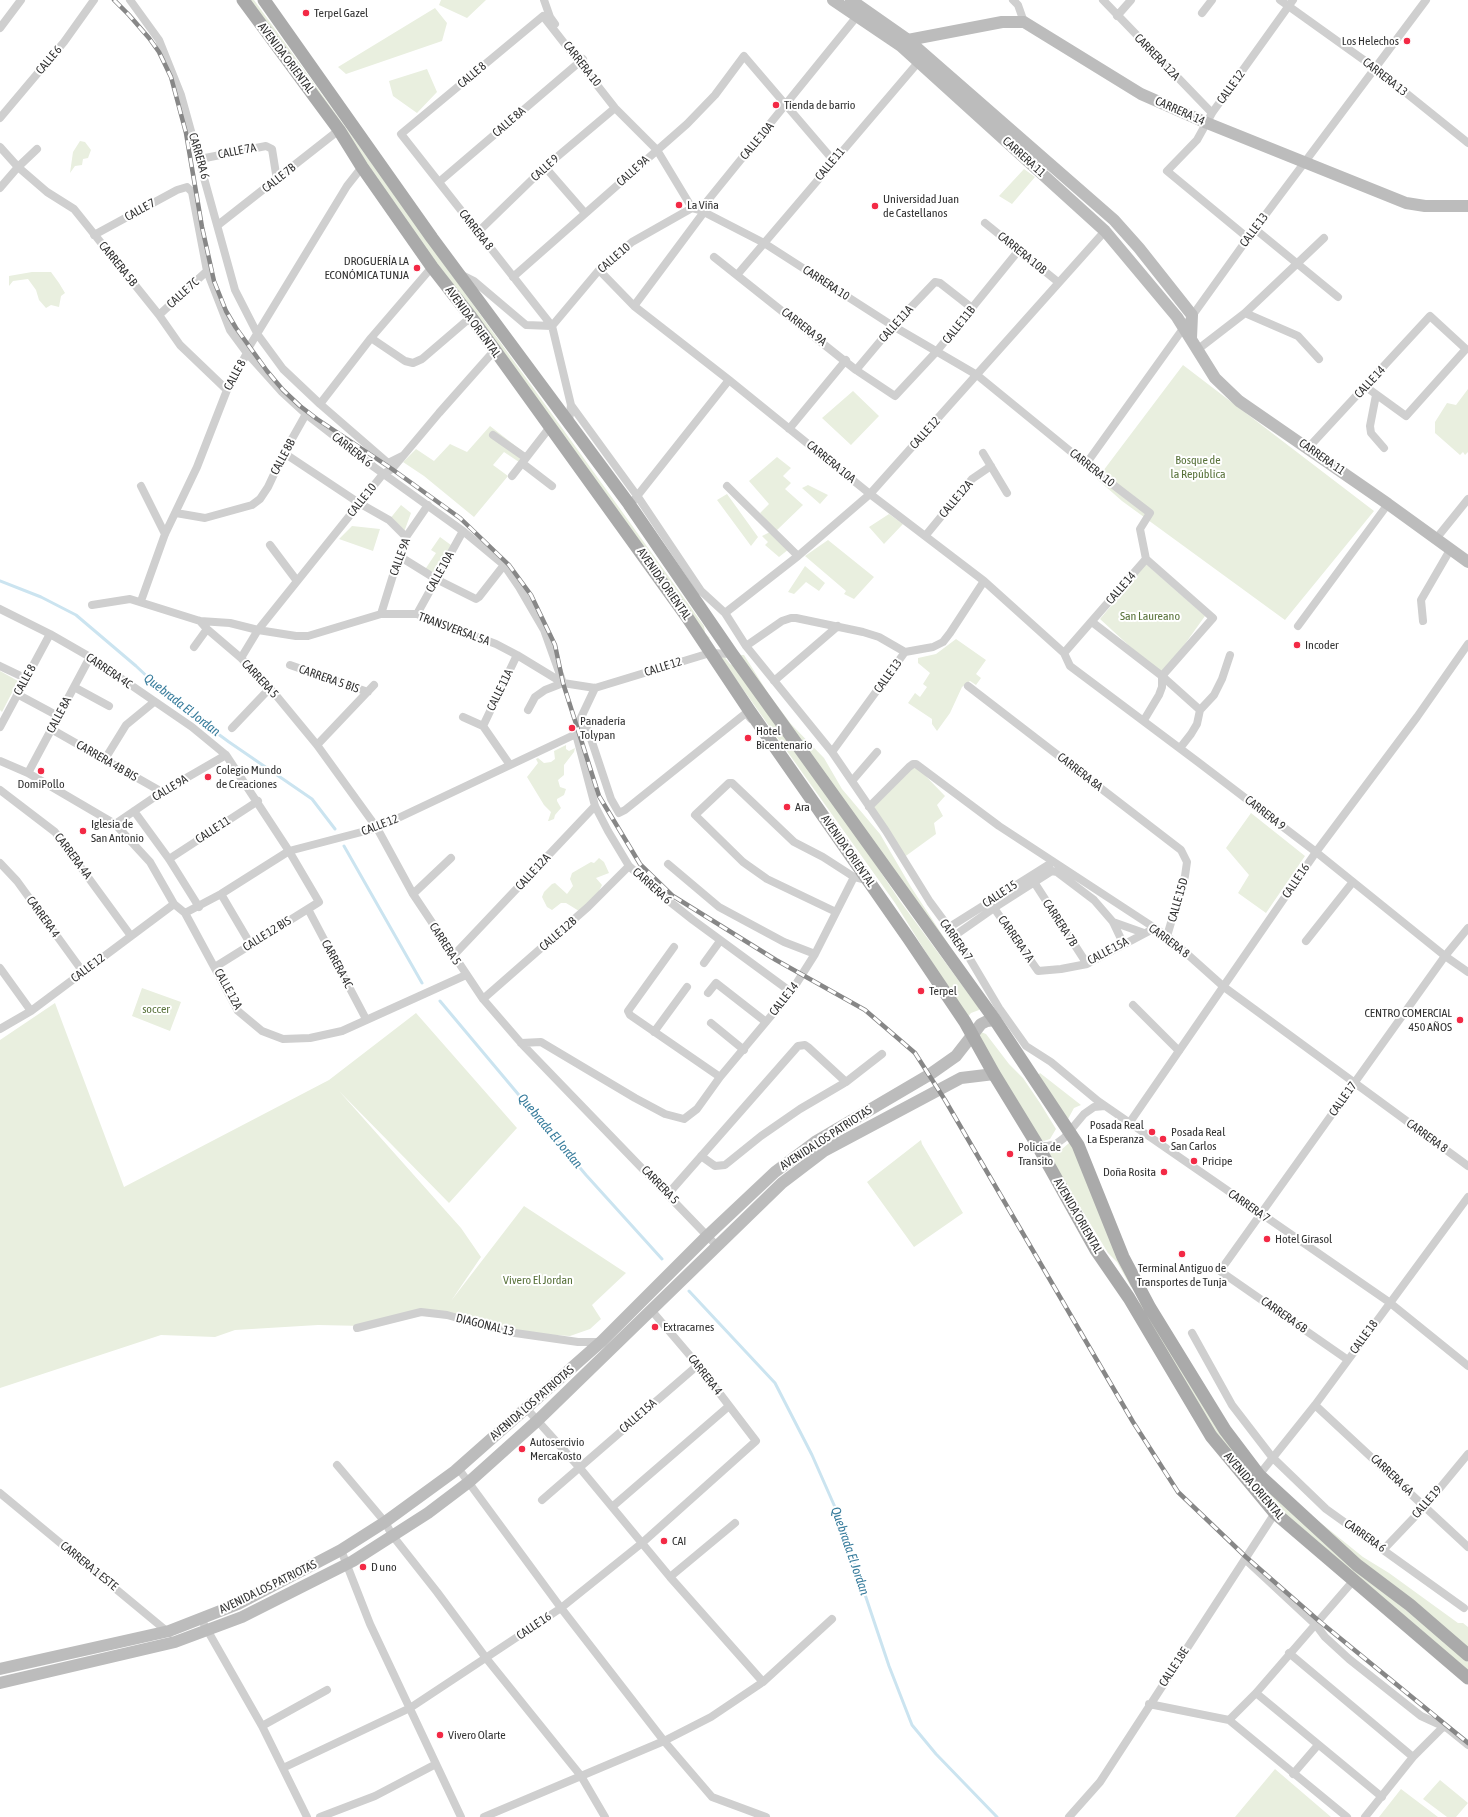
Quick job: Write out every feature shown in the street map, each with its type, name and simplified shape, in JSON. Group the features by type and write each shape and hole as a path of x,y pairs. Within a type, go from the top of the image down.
{"main road":[{"name":"AVENIDA ORIENTAL","path":"243,0 339,130 362,167 432,267 611,509 909,939 972,1036 1038,1146 1096,1250 1129,1298 1211,1436 1275,1513 1468,1678"},
{"name":"AVENIDA ORIENTAL","path":"264,0 457,273 569,421 633,500 732,654 995,1020 1078,1145 1123,1257 1142,1292 1225,1430 1259,1475 1357,1565 1410,1605 1468,1655"},
{"name":"CARRERA 11","path":"833,0 905,43"},
{"name":"CARRERA 11","path":"855,1 1114,220 1139,248 1192,315 1191,338"},
{"path":"905,43 1002,22 1024,22"},
{"name":"CARRERA 14","path":"1024,22 1141,94 1210,118 1305,161 1406,203 1425,206 1468,206"},
{"name":"CARRERA 11","path":"922,58 1105,232 1184,326 1215,378 1239,400 1468,562"},
{"name":"AVENIDA LOS PATRIOTAS","path":"0,1669 168,1631 200,1619 238,1604 341,1550 385,1522 458,1468 602,1341 707,1236 774,1172 816,1142 934,1071 956,1056 972,1036 975,1029 987,1020 995,1020"},
{"name":"AVENIDA LOS PATRIOTAS","path":"0,1683 175,1642 242,1617 347,1564 428,1513 469,1482 537,1421 611,1351 782,1183 824,1151 961,1078 994,1074"},
{"path":"653,1290 662,1301"},
{"path":"1129,1298 1142,1292"}],"street":[{"path":"0,28 3,18 21,0"},
{"name":"CALLE 6","path":"0,118 64,42 94,0"},
{"name":"CARRERA 6","path":"130,0 159,40 181,95 200,159 235,290 258,334 283,369 320,404 388,463 402,456"},
{"path":"544,0 550,17 583,58 580,61"},
{"name":"CARRERA 12A","path":"1103,0 1210,118"},
{"path":"1117,16 1130,0"},
{"path":"1202,13 1212,0"},
{"name":"CARRERA 13","path":"1280,0 1291,3 1468,143"},
{"name":"CALLE 13","path":"1086,464 1248,238 1426,0"},
{"path":"1018,2 1024,22"},
{"name":"CALLE 12","path":"1248,238 1167,171 1197,140 1210,118 1291,3"},
{"name":"CALLE 10A","path":"634,306 699,210 858,15"},
{"name":"CARRERA 10","path":"543,16 580,61 615,108 657,150 699,210 764,243 893,326 977,375 1086,464 1150,513 1140,529 1146,559"},
{"name":"CALLE 8","path":"401,134 543,16"},
{"name":"CALLE 9A","path":"514,277 687,124 715,95 744,56 786,105"},
{"name":"CALLE 11","path":"737,275 833,160 922,58"},
{"name":"CALLE 8A","path":"439,182 580,61"},
{"path":"786,105 833,160"},
{"name":"CALLE 9","path":"478,232 546,167 615,108"},
{"name":"CALLE 7B","path":"218,225 339,130"},
{"path":"1457,134 1468,132"},
{"name":"CARRERA 8","path":"401,134 552,326 571,405 569,421"},
{"name":"CALLE 7A","path":"200,159 266,146 272,149 277,180"},
{"name":"CARRERA 5B","path":"0,147 18,167 47,192 74,209 159,315 180,345 227,390"},
{"path":"0,188 18,167 37,149"},
{"name":"CALLE 8","path":"141,601 164,534 176,513 197,467 227,390 249,347 347,186 362,167"},
{"path":"546,167 585,213"},
{"name":"CARRERA 6","path":"186,187 192,192 207,271 230,330 247,353 282,392 306,414 383,474 463,531 504,565 541,624 563,683"},
{"name":"CALLE 7","path":"94,235 177,190 186,187"},
{"name":"CALLE 10","path":"552,326 599,270 632,242 699,210"},
{"name":"CARRERA 10B","path":"985,223 1058,282"},
{"path":"1255,229 1338,297"},
{"name":"CALLE 12","path":"725,613 798,556 870,494 1058,282 1105,232"},
{"path":"1197,350 1244,313 1324,238"},
{"name":"CALLE 11B","path":"895,396 938,351 1019,250"},
{"name":"CARRERA 9A","path":"714,257 846,360 856,370 895,396"},
{"path":"320,404 371,338 432,267"},
{"name":"CARRERA 10A","path":"599,270 634,306 729,380 870,494 926,535 984,581 1064,653"},
{"name":"CALLE 7C","path":"159,315 207,271"},
{"path":"457,273 474,281 526,325 552,326"},
{"name":"CALLE 11A","path":"856,370 893,326 935,282 937,281 972,308"},
{"path":"1244,313 1298,336 1319,359"},
{"name":"CALLE 14","path":"1308,448 1430,316 1466,349 1406,416 1376,395"},
{"path":"371,338 405,361 413,363 422,359 471,318"},
{"name":"CALLE 10","path":"241,658 258,630 359,503 383,474 392,469 494,351"},
{"path":"789,429 846,360"},
{"path":"633,500 729,380"},
{"path":"1366,387 1376,395 1370,426 1371,433 1384,448"},
{"name":"AVENIDA ORIENTAL","path":"571,405 633,500 701,591 725,613 746,646 832,752"},
{"name":"CALLE 8B","path":"176,513 205,518 252,505 260,499 268,487 284,453 306,414"},
{"path":"512,476 550,427"},
{"path":"493,435 524,460 552,486"},
{"path":"284,453 359,503 389,520 406,537"},
{"path":"983,453 1006,493"},
{"name":"CALLE 12A","path":"926,535 972,479 991,466"},
{"path":"141,486 164,534"},
{"path":"727,486 798,556"},
{"path":"1435,540 1468,498"},
{"path":"1298,626 1388,504"},
{"name":"CALLE 9A","path":"381,614 406,537 428,505"},
{"name":"CALLE 10A","path":"417,614 463,531"},
{"path":"270,545 297,581"},
{"path":"1423,621 1421,600 1450,550"},
{"path":"399,556 436,579 476,599 504,565"},
{"path":"1144,720 1159,695 1162,687 1162,676 1213,618 1146,559"},
{"name":"CALLE 14","path":"1064,653 1146,559"},
{"name":"CALLE 13","path":"832,752 905,652 933,647 943,642 984,581"},
{"name":"TRANSVERSAL 5A","path":"92,605 130,599 141,601 200,621 230,623 258,630 296,636 308,636 381,614 417,614 472,635 517,655 563,683 595,688"},
{"name":"CARRERA 4C","path":"0,609 50,634 90,657 154,702 217,743 258,801 319,902"},
{"path":"746,646 782,622 791,618 838,626 879,637 905,652"},
{"name":"CARRERA 5","path":"200,621 207,629 241,658 270,688 317,745 377,828 413,894 483,999 521,1043 717,1246"},
{"path":"1092,622 1162,676 1200,710"},
{"path":"774,681 838,626"},
{"path":"194,647 207,629"},
{"name":"CALLE 8","path":"1,723 50,634"},
{"name":"CALLE 16","path":"1130,1122 1316,852 1417,717 1468,644"},
{"name":"CALLE 12","path":"595,688 710,653 732,654"},
{"name":"CARRERA 9","path":"1064,653 1070,666 1144,720 1316,852 1352,883 1445,956 1468,972"},
{"name":"CALLE 11A","path":"483,726 517,655"},
{"path":"1180,748 1197,724 1200,710 1214,695 1222,679 1230,655"},
{"name":"CALLE 8A","path":"28,773 90,657"},
{"name":"CARRERA 5 BIS","path":"290,665 368,692"},
{"path":"0,666 25,678"},
{"path":"528,710 535,697 545,690 563,683"},
{"path":"317,745 374,685"},
{"name":"CARRERA 8A","path":"968,686 1180,850 1187,862"},
{"path":"74,688 109,706"},
{"path":"232,728 270,688"},
{"path":"576,734 577,726 595,688"},
{"path":"17,694 58,716"},
{"path":"105,759 126,725 154,702"},
{"path":"576,734 584,728 588,730 611,799 619,813 746,713 758,730 762,728"},
{"path":"463,717 483,726 510,765"},
{"name":"CARRERA 4B BIS","path":"51,729 162,792"},
{"name":"CARRERA 6","path":"576,734 595,806 629,866 655,890 720,941 791,992"},
{"name":"CALLE 12","path":"186,913 221,894 289,851 377,828 576,734"},
{"name":"CARRERA 7","path":"832,752 948,928 961,944 1011,1026 1026,1046 1051,1062 1105,1106 1389,1302 1468,1366"},
{"path":"852,781 877,752"},
{"name":"CALLE 9A","path":"115,824 162,792 226,755"},
{"path":"0,760 28,773 115,824"},
{"name":"CARRERA 8","path":"869,807 909,767 916,764 999,826 1167,936 1224,987 1468,1166"},
{"path":"836,912 767,879 743,862 695,815 729,783 732,783 794,842 823,857 854,877 869,881"},
{"name":"CARRERA 4A","path":"0,790 55,832 131,936"},
{"name":"CALLE 11","path":"169,859 258,801"},
{"name":"CALLE 12A","path":"453,956 595,806"},
{"path":"134,811 169,859 199,907"},
{"name":"CALLE 12A","path":"115,824 150,862 174,904 186,913 238,1011 262,1031 283,1039 310,1038 342,1030 466,975"},
{"path":"413,894 451,858"},
{"name":"CALLE 15","path":"948,928 1052,862"},
{"name":"CALLE 15D","path":"1167,936 1185,876 1187,862"},
{"name":"CARRERA 4","path":"0,863 17,881 83,972"},
{"path":"668,864 719,907 784,942 815,954"},
{"name":"CALLE 12B","path":"483,999 588,907 629,866"},
{"name":"CALLE 15","path":"954,936 994,908 1052,871 1057,872 1090,896 1113,922"},
{"name":"CALLE 14","path":"521,1043 541,1042 635,1098 665,1114 684,1119 697,1109 720,1077 791,992 815,954 854,877"},
{"name":"CARRERA 7B","path":"1034,882 1087,964"},
{"path":"1306,941 1352,883"},
{"path":"221,894 251,945"},
{"name":"CALLE 12 BIS","path":"216,967 319,902"},
{"name":"CALLE 12","path":"0,1028 31,1011 174,904"},
{"name":"CARRERA 7A","path":"994,908 1038,971"},
{"name":"CARRERA 4C","path":"308,909 366,1019"},
{"path":"1113,922 1144,933"},
{"path":"1113,922 1123,943"},
{"name":"CALLE 15A","path":"1038,971 1061,969 1087,964 1153,928"},
{"name":"CALLE 17","path":"1220,1271 1445,956 1468,928"},
{"path":"704,963 720,941"},
{"path":"674,947 628,1011 630,1015 720,1077"},
{"path":"0,968 31,1011"},
{"path":"708,993 716,983 766,1022"},
{"path":"654,1032 687,987"},
{"path":"1134,1005 1179,1051"},
{"path":"995,1020 1011,1026"},
{"path":"711,1023 744,1050"},
{"path":"668,1194 798,1046 805,1045 808,1047 846,1082"},
{"path":"701,1156 715,1166 721,1167 725,1165 761,1136 800,1109 846,1082 882,1054"},
{"path":"1038,1146 1056,1144 1064,1138 1084,1114 1094,1107 1105,1106"},
{"name":"CALLE 18","path":"1259,1475 1315,1404 1468,1197"},
{"name":"CARRERA 6B","path":"1220,1271 1348,1360"},
{"name":"CARRERA 4","path":"652,1311 698,1365 756,1441"},
{"name":"DIAGONAL 13","path":"357,1328 421,1312 448,1315 508,1332 578,1342 602,1341"},
{"path":"1192,1333 1232,1405 1272,1457"},
{"path":"602,1341 611,1351"},
{"name":"CALLE 15A","path":"542,1500 698,1365"},
{"name":"CARRERA 6A","path":"1315,1404 1468,1547"},
{"path":"612,1507 729,1406"},
{"path":"526,1408 579,1467 670,1577 763,1682"},
{"name":"CALLE 16","path":"283,1768 410,1708 561,1608 642,1543 756,1441"},
{"name":"CALLE 19","path":"1384,1549 1425,1506 1468,1454"},
{"name":"CARRERA 6","path":"1272,1457 1326,1508 1464,1608"},
{"path":"337,1465 385,1522 392,1535 486,1658 581,1776 604,1817"},
{"path":"458,1468 561,1608 664,1741 712,1797 766,1817"},
{"name":"CARRERA 1 ESTE","path":"0,1493 168,1631 175,1642"},
{"name":"CALLE 18E","path":"1069,1817 1100,1782 1149,1704 1275,1513"},
{"path":"670,1577 735,1523"},
{"path":"341,1550 370,1624 461,1817"},
{"path":"1245,1559 1316,1625 1325,1636 1349,1659 1421,1716 1444,1726 1468,1745"},
{"path":"1228,1720 1256,1693 1289,1652 1316,1625 1354,1581"},
{"path":"200,1619 262,1726 307,1817"},
{"path":"484,1817 664,1741 711,1717 763,1682 832,1619"},
{"path":"1289,1652 1413,1757"},
{"path":"262,1726 327,1690"},
{"path":"1256,1693 1382,1797"},
{"path":"1149,1704 1228,1720 1347,1817"},
{"path":"1365,1817 1413,1757 1444,1726"},
{"path":"1293,1774 1318,1745"},
{"path":"320,1817 375,1796 436,1764"}],"green space":[{"path":"246,0 254,0 704,626 705,633 710,638 706,642"},
{"path":"441,0 486,0 467,18 439,5"},
{"path":"435,8 447,23 442,41 346,74 338,67"},
{"path":"427,69 437,92 417,113 393,96 389,81"},
{"path":"80,141 85,142 91,150 88,158 83,159 82,165 75,166 70,173 73,152"},
{"path":"1024,169 1035,177 1012,204 999,196"},
{"path":"32,272 51,272 65,293 61,296 59,307 51,305 46,308 39,300 36,290 28,279 13,281 9,286 9,276"},
{"name":"Bosque de la República","path":"1183,365 1374,511 1285,620 1122,501 1097,479"},
{"path":"1468,389 1468,452 1465,455 1463,452 1460,455 1435,433 1435,422 1447,403 1456,405"},
{"path":"853,391 879,416 851,445 822,418"},
{"path":"490,426 526,454 519,462 504,452 493,465 508,476 474,517 424,476 403,462 416,449 434,461 450,444 467,452"},
{"path":"777,457 791,468 783,476 791,483 785,489 803,505 776,531 760,513 769,504 749,481"},
{"path":"808,485 828,495 820,504 802,488"},
{"path":"727,494 758,537 751,546 717,500"},
{"path":"401,505 411,513 404,532 389,520"},
{"path":"889,514 903,524 884,544 869,527"},
{"path":"352,526 380,529 373,551 339,539"},
{"path":"772,531 789,549 779,557 765,545 768,542 762,536"},
{"path":"440,537 455,548 436,578 424,571 436,553 431,550"},
{"path":"828,540 874,577 854,599 844,594 846,591 805,556"},
{"name":"San Laureano","path":"1146,564 1205,616 1162,676 1100,619"},
{"path":"805,566 825,583 819,591 806,582 794,594 788,592"},
{"path":"956,639 986,660 976,674 981,678 976,685 970,681 962,687 950,713 937,731 932,724 932,719 908,703 915,693 920,697 927,687 923,684 930,673 918,663 918,658 936,654"},
{"path":"723,655 730,664 734,666 979,1010 971,1013 967,1018 895,903 720,657"},
{"path":"740,655 744,655 768,693 791,724 824,758 842,789 880,834 911,887 964,968"},
{"path":"0,671 18,681 2,712 0,710"},
{"path":"566,745 566,749 569,751 575,748 574,752 564,765 564,775 558,780 560,787 566,789 564,795 557,799 561,808 555,815 554,819 548,821 551,812 544,805 527,777 538,763 536,759 538,758 544,763 551,762 555,759 554,751"},
{"path":"914,764 945,796 937,805 943,816 934,823 936,834 903,858 870,808"},
{"path":"1251,813 1305,856 1266,913 1238,893 1249,875 1226,848"},
{"path":"599,858 604,862 609,873 596,878 602,885 598,893 579,911 566,903 561,903 552,910 547,907 542,897 544,892 552,884 555,883 567,894 573,886 570,879 572,873 591,862 594,863"},
{"name":"soccer","path":"142,988 181,1002 170,1031 132,1016"},
{"name":"Vivero El Jordan","path":"55,1003 124,1187 329,1080 416,1013 517,1128 449,1203 339,1091 461,1228 481,1257 451,1301 524,1206 626,1273 592,1305 601,1319 590,1329 570,1336 508,1332 444,1311 408,1313 364,1326 318,1325 235,1330 215,1337 161,1335 0,1388 0,1040"},
{"path":"981,1032 986,1034 1009,1064 1023,1078 1040,1103 1056,1129 1050,1139 1044,1141 1039,1138 977,1035"},
{"path":"1040,1073 1081,1105 1074,1108 1068,1119 1038,1075"},
{"path":"921,1140 963,1213 914,1247 867,1182"},
{"path":"1069,1143 1072,1144 1134,1288 1131,1287 1117,1262 1108,1253 1048,1154 1061,1150"},
{"path":"1135,1302 1141,1303 1217,1427 1358,1570 1468,1662 1468,1672 1292,1521 1264,1493 1212,1430"},
{"path":"1301,1507 1363,1557 1389,1573 1458,1623 1463,1623 1468,1627 1468,1652 1355,1557"},
{"path":"1275,1769 1331,1817 1235,1817"},
{"path":"1440,1780 1468,1803 1456,1817 1447,1817 1423,1799"},
{"path":"1401,1789 1438,1817 1379,1817"}],"waterway":[{"name":"Quebrada El Jordan","path":"0,581 41,597 76,615 136,666 172,700 229,742 312,799 335,829"},
{"name":"Quebrada El Jordan","path":"344,846 422,983"},
{"name":"Quebrada El Jordan","path":"440,1001 586,1175 662,1259"},
{"name":"Quebrada El Jordan","path":"689,1291 775,1383 812,1455 838,1514 889,1666 912,1725 936,1754 997,1817"}],"railway":[{"path":"114,0 149,38 159,52 171,77 186,133 202,227 214,281 226,311 236,328 267,371 283,390 300,406 460,518 509,565 531,595 555,645 563,683 599,796 640,864 673,896 776,960 865,1010 915,1053 945,1100 1133,1422 1178,1492 1246,1557 1319,1621 1468,1743"}],"place":[{"name":"Terpel Gazel","path":"306,13"},
{"name":"Los Helechos","path":"1407,41"},
{"name":"Tienda de barrio","path":"776,105"},
{"name":"La Viña","path":"679,205"},
{"name":"Universidad Juan de Castellanos","path":"875,206"},
{"name":"DROGUERÍA LA ECONÓMICA TUNJA","path":"417,268"},
{"name":"Incoder","path":"1297,645"},
{"name":"Panadería Tolypan","path":"572,728"},
{"name":"Hotel Bicentenario","path":"748,738"},
{"name":"DomiPollo","path":"41,771"},
{"name":"Colegio Mundo de Creaciones","path":"208,777"},
{"name":"Ara","path":"787,807"},
{"name":"Iglesia de San Antonio","path":"83,831"},
{"name":"Terpel","path":"921,991"},
{"name":"CENTRO COMERCIAL 450 AÑOS","path":"1460,1020"},
{"name":"Posada Real La Esperanza","path":"1152,1132"},
{"name":"Posada Real San Carlos","path":"1163,1139"},
{"name":"Policia de Transito","path":"1010,1154"},
{"name":"Pricipe","path":"1194,1161"},
{"name":"Doña Rosita","path":"1164,1172"},
{"name":"Hotel Girasol","path":"1267,1239"},
{"name":"Terminal Antiguo de Transportes de Tunja","path":"1182,1254"},
{"name":"Extracarnes","path":"655,1327"},
{"name":"Autosercivio MercaKosto","path":"522,1449"},
{"name":"CAI","path":"664,1541"},
{"name":"D uno","path":"363,1567"},
{"name":"Vivero Olarte","path":"440,1735"}]}
